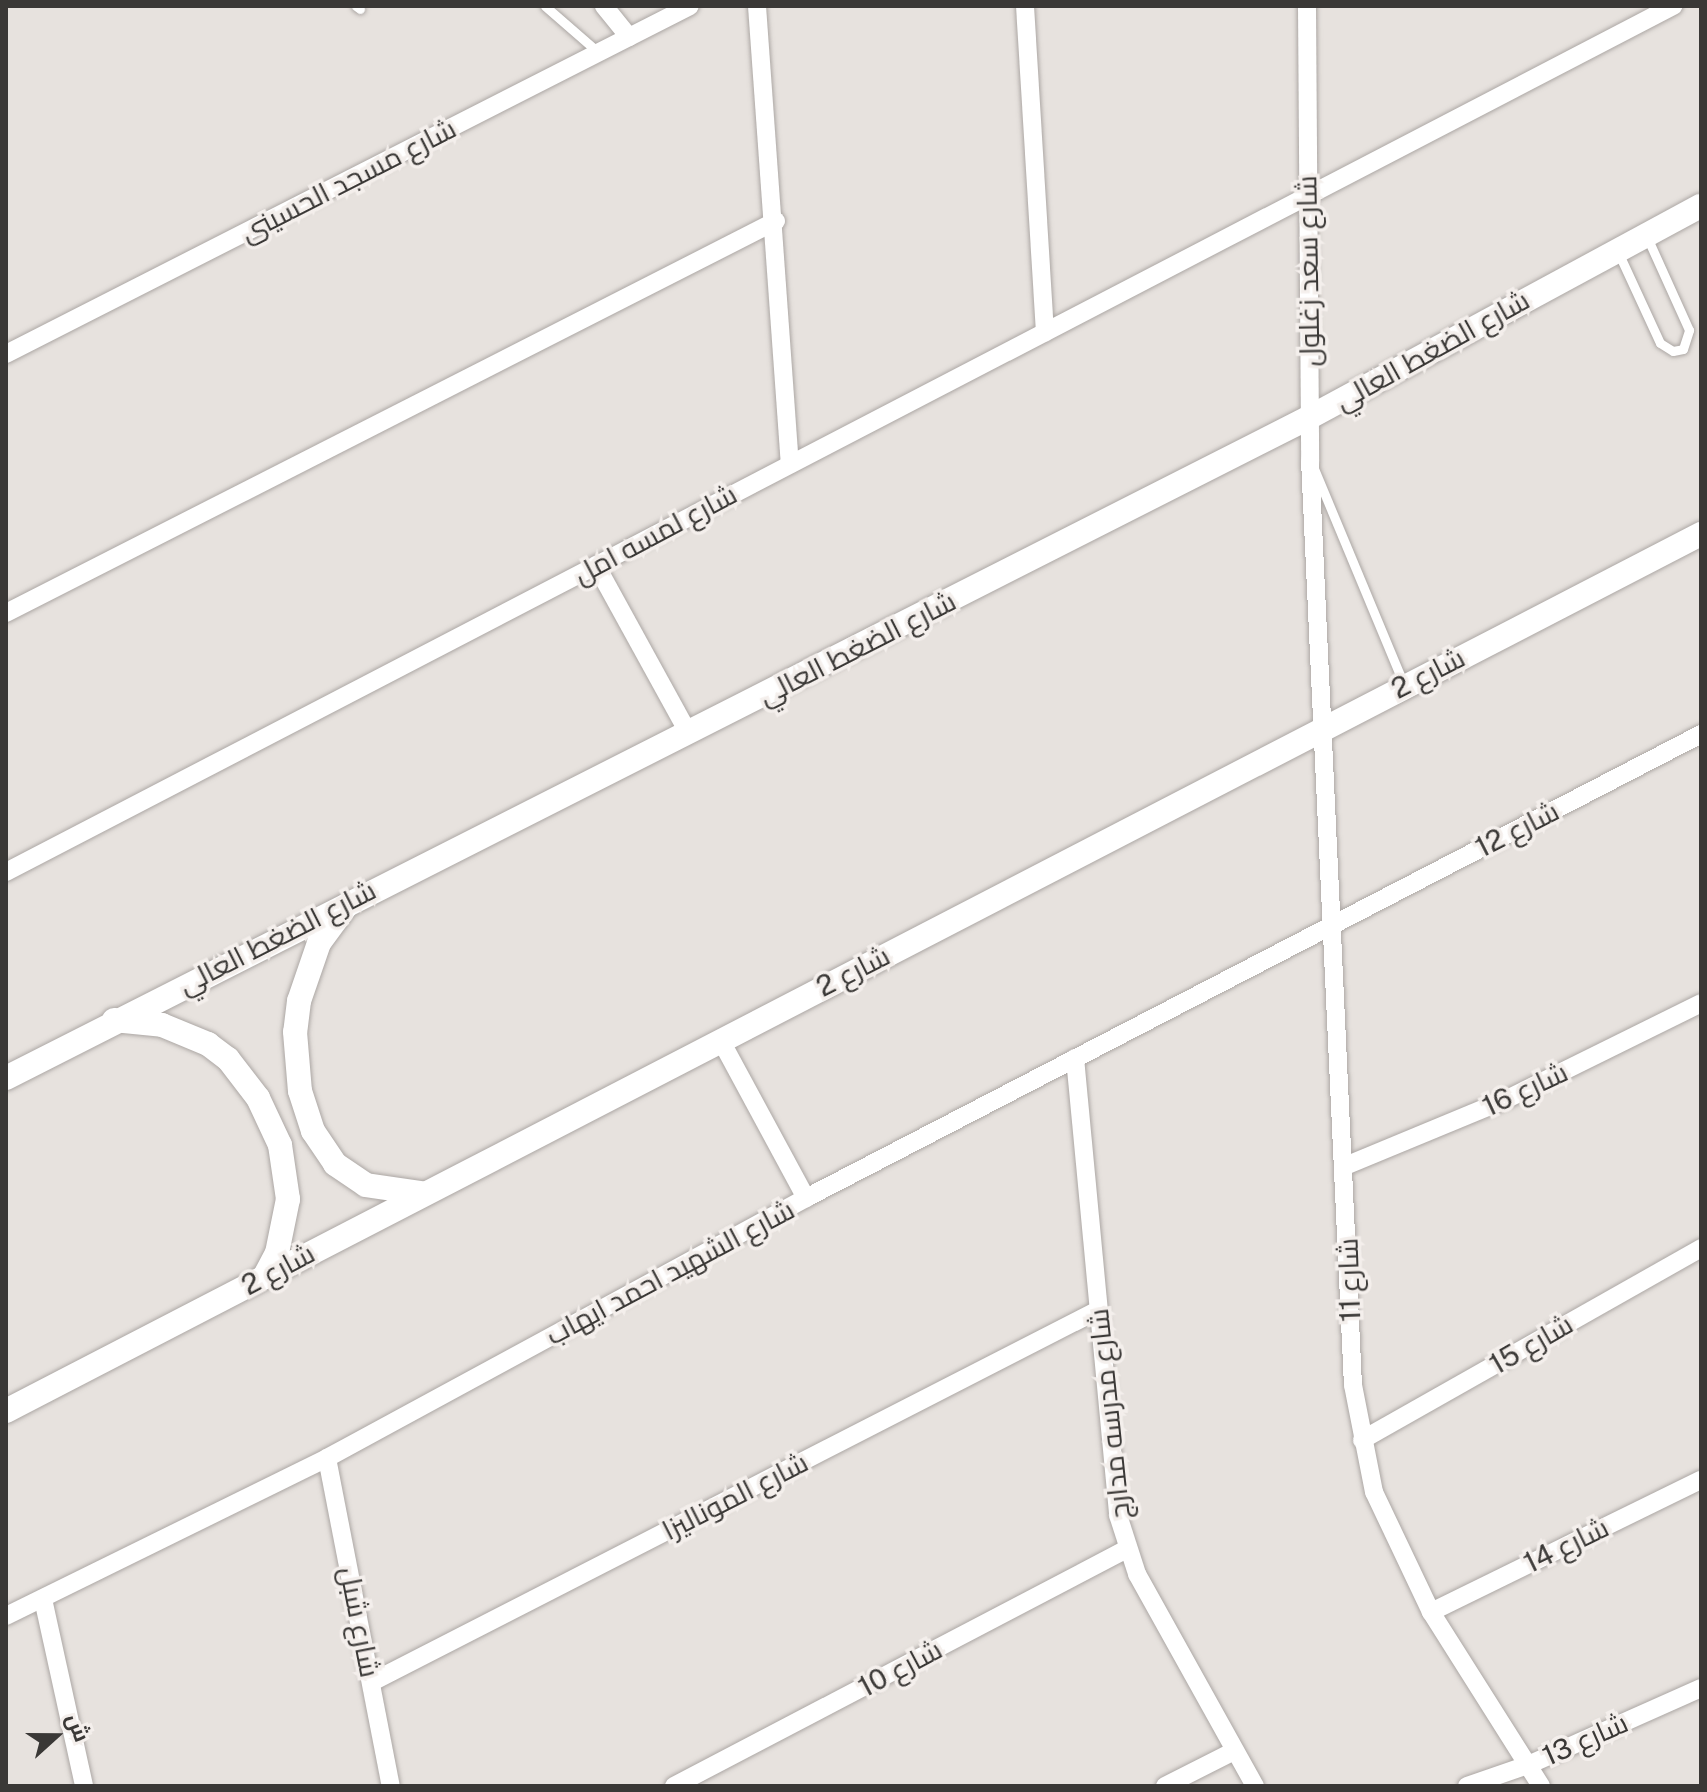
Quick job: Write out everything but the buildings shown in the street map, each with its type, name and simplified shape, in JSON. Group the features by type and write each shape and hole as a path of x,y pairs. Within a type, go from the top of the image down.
{"street":[{"path":"604,6 629,37"},
{"name":"شارع مسجد الحسينى","path":"6,354 690,6"},
{"path":"757,6 776,221 790,464"},
{"path":"1025,6 1045,332"},
{"name":"شارع سعد زغلول","path":"1307,6 1310,460 1321,728"},
{"name":"شارع لمسه امل","path":"6,872 1673,6"},
{"name":"شارع الضغط العالي","path":"6,1078 358,895 689,734 1310,417 1701,206"},
{"path":"6,613 776,221"},
{"name":"شارع 2","path":"6,1411 1701,534"},
{"path":"596,565 689,734"},
{"name":"شارع 11","path":"1321,728 1345,1166 1353,1385 1362,1440 1374,1492 1431,1612 1541,1786"},
{"name":"شارع 12","path":"1333,925 1701,734"},
{"path":"358,895 336,916 307,971 295,1032 300,1091 313,1131 335,1164 366,1185 423,1193"},
{"name":"شارع الشهيد احمد ايهاب","path":"6,1616 327,1458 806,1198 1333,925"},
{"name":"شارع 16","path":"1345,1166 1507,1099 1701,1003"},
{"path":"113,1020 162,1025 197,1038 228,1059 258,1098 280,1145 288,1199 277,1253 264,1277"},
{"path":"720,1039 806,1198"},
{"name":"شارع مدرسه مدارج","path":"1075,1058 1113,1480 1127,1549 1255,1786"},
{"name":"شارع 15","path":"1362,1440 1701,1248"},
{"name":"شارع الموناليزا","path":"372,1682 1098,1310"},
{"name":"شارع شبل","path":"327,1458 391,1786"},
{"name":"شارع 14","path":"1431,1612 1701,1480"},
{"name":"شارع 10","path":"674,1786 1127,1549"},
{"path":"43,1599 84,1786"},
{"name":"شارع 13","path":"1467,1786 1528,1765 1701,1688"},
{"path":"1165,1786 1234,1751"}],"lane":[{"path":"545,6 599,53"},
{"path":"1617,249 1660,343 1668,350 1683,349 1689,330 1646,234"},
{"path":"1310,460 1404,685"}]}
